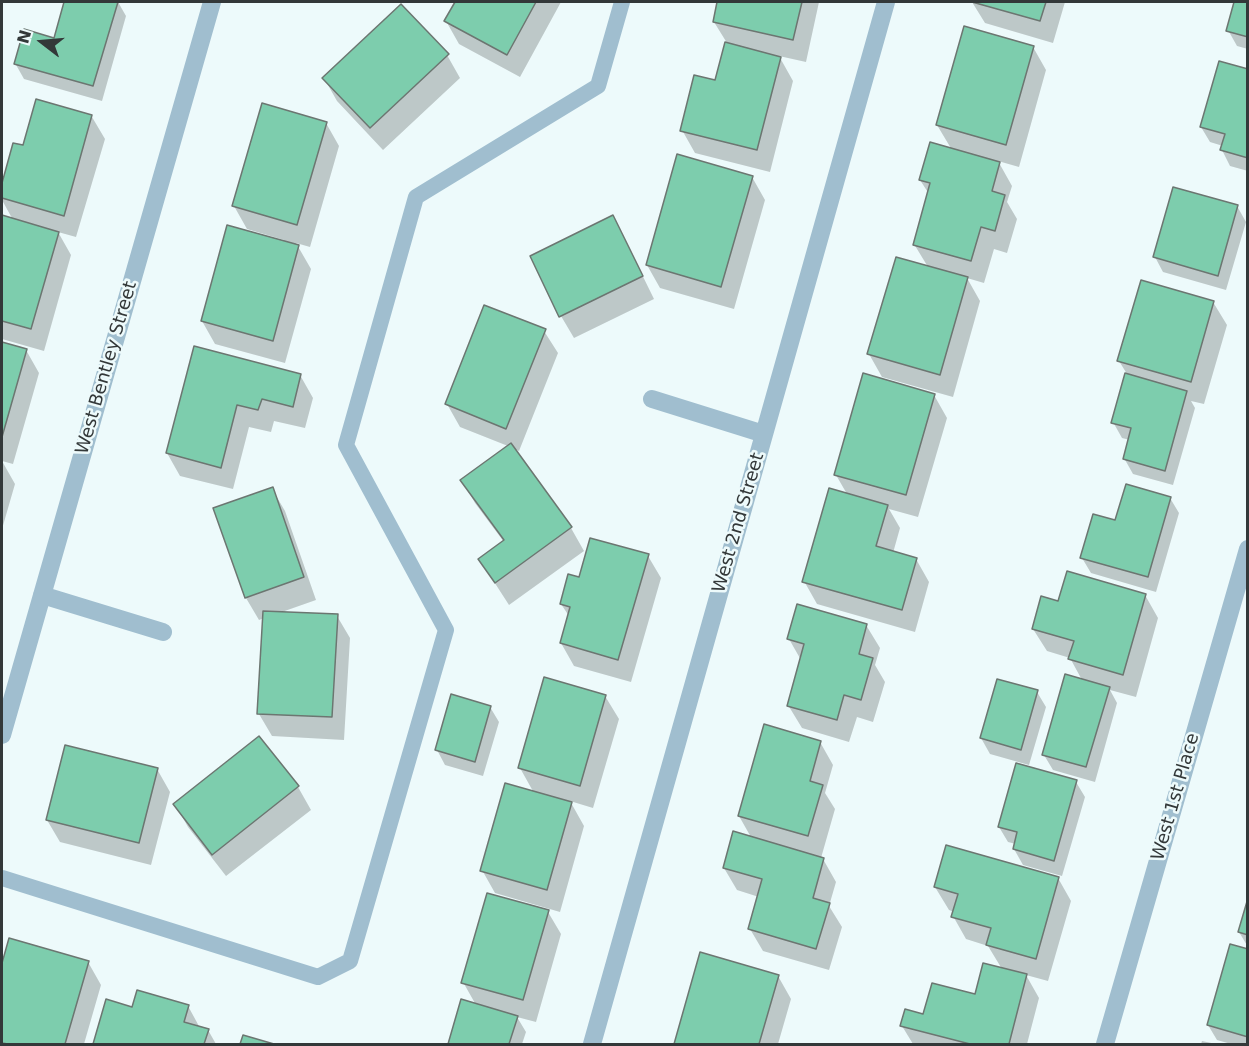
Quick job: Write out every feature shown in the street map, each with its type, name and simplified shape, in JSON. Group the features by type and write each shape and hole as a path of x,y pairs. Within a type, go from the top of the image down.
{"street":[{"name":"West Bentley Street","path":"2,735 212,2"},
{"name":"West 2nd Street","path":"591,1044 886,2"},
{"path":"652,399 764,434"},
{"name":"West 1st Place","path":"1105,1044 1248,549"},
{"path":"42,595 163,632"}],"lane":[{"path":"2,878 318,977 350,961 446,630 346,445 416,197 598,86 622,2"}],"building":[{"path":"64,2 118,2 93,86 14,64 24,29 54,38"},
{"path":"455,2 536,2 507,55 444,21"},
{"path":"717,2 802,2 793,40 713,22"},
{"path":"972,2 1046,2 1040,21"},
{"path":"1234,2 1248,2 1248,37 1226,31"},
{"path":"401,4 449,54 370,128 322,78"},
{"path":"964,26 1034,46 1006,145 936,125"},
{"path":"725,42 781,57 757,150 680,131 694,75 715,80"},
{"path":"1219,61 1248,69 1248,158 1220,150 1225,134 1200,127"},
{"path":"36,99 92,115 64,216 2,198 2,183 13,143 23,145"},
{"path":"262,103 327,122 297,225 232,206"},
{"path":"930,142 1000,162 992,191 1005,195 995,231 981,227 971,261 913,245 930,183 919,180"},
{"path":"677,154 753,176 721,287 646,265"},
{"path":"1173,187 1238,205 1218,276 1153,257"},
{"path":"2,215 59,232 31,329 2,321"},
{"path":"613,215 643,276 559,317 530,256"},
{"path":"227,225 299,245 273,341 201,321"},
{"path":"896,257 968,277 940,375 867,354"},
{"path":"1141,280 1214,301 1191,382 1117,361"},
{"path":"484,305 546,329 506,429 445,404"},
{"path":"2,342 27,349 2,437"},
{"path":"194,346 301,374 293,407 262,399 258,410 237,405 221,468 166,453"},
{"path":"863,373 935,394 906,495 834,475"},
{"path":"1125,373 1187,391 1165,471 1123,459 1131,428 1111,423"},
{"path":"511,443 572,527 495,583 478,559 504,540 460,480"},
{"path":"1126,484 1171,497 1148,577 1080,558 1093,514 1115,520"},
{"path":"273,487 304,577 245,598 213,508"},
{"path":"829,488 888,505 876,546 917,558 902,610 802,582"},
{"path":"590,538 649,554 618,660 560,643 570,607 560,604 568,574 579,577"},
{"path":"1067,571 1146,594 1123,675 1068,659 1074,641 1032,629 1041,596 1058,601"},
{"path":"797,604 867,624 859,654 873,658 861,700 844,695 837,720 787,706 804,644 787,639"},
{"path":"263,611 338,614 332,717 257,714"},
{"path":"1065,674 1110,687 1086,767 1042,755"},
{"path":"544,677 606,695 580,786 518,768"},
{"path":"997,679 1038,690 1021,750 980,738"},
{"path":"451,694 491,706 475,762 435,750"},
{"path":"764,724 821,741 810,781 823,785 808,836 738,816"},
{"path":"259,736 299,786 212,855 173,804"},
{"path":"65,745 158,768 139,843 46,820"},
{"path":"1016,763 1077,780 1054,861 1013,849 1017,832 998,827"},
{"path":"505,783 572,802 547,890 480,871"},
{"path":"733,831 824,858 813,898 830,903 816,949 748,929 762,879 723,868"},
{"path":"946,845 1059,877 1036,959 986,945 991,928 951,917 958,894 934,887"},
{"path":"487,893 549,910 523,1000 461,983"},
{"path":"1248,898 1248,935 1238,932"},
{"path":"9,938 89,961 65,1044 2,1043 2,963"},
{"path":"1230,944 1248,949 1248,1037 1207,1025"},
{"path":"700,952 779,975 759,1044 674,1044"},
{"path":"983,963 1027,974 1009,1044 970,1044 900,1026 905,1009 923,1014 932,983 975,994"},
{"path":"137,990 189,1005 184,1022 209,1029 204,1044 93,1044 106,999 132,1007"},
{"path":"461,999 518,1016 509,1044 448,1044"},
{"path":"243,1035 274,1044 240,1044"}]}
